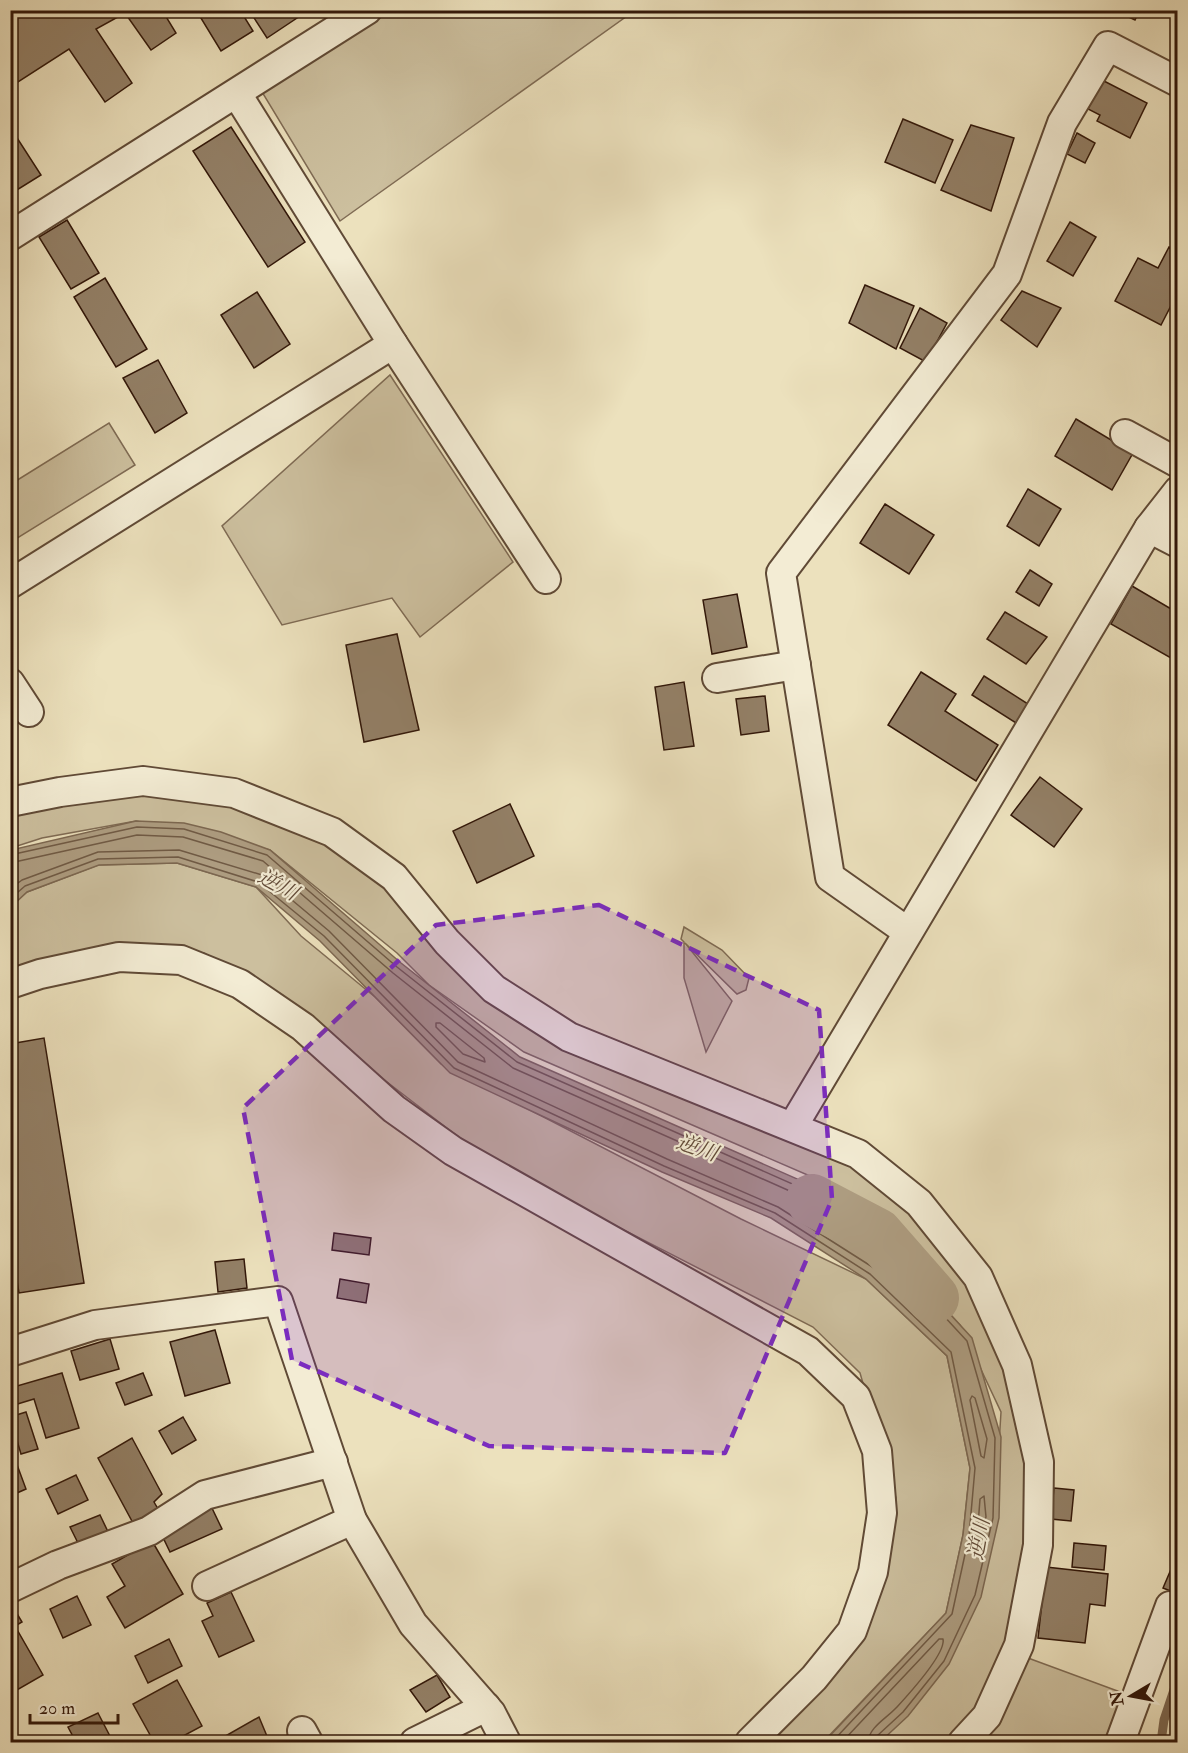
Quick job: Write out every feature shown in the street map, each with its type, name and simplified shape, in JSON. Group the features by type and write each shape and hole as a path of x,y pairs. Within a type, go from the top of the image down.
{"street":[{"path":"10,236 367,10"},
{"path":"908,932 830,877 781,573 1007,274 1062,123 1108,46 1178,82"},
{"path":"237,94 393,344 546,579"},
{"path":"10,584 393,344"},
{"path":"1125,434 1178,463"},
{"path":"793,1126 1149,528 1178,491"},
{"path":"1149,528 1178,543"},
{"path":"717,678 796,666"},
{"path":"10,683 28,712"},
{"path":"10,802 60,792 143,781 234,793 332,832 394,877 447,942 494,989 569,1037 858,1154 919,1203 978,1277 1017,1365 1039,1462 1038,1545 1019,1645 987,1716 963,1743"},
{"path":"10,984 40,974 119,957 181,960 240,984 303,1027 394,1109 453,1151 808,1351 856,1397 877,1451 882,1513 873,1572 852,1631 814,1678 750,1743"},
{"path":"10,1352 95,1325 278,1301 352,1520 413,1624 486,1707 506,1743"},
{"path":"10,1588 58,1565 149,1531 205,1495 333,1462"},
{"path":"207,1586 352,1520"},
{"path":"1120,1743 1170,1606 1178,1609"},
{"path":"415,1743 486,1707"}],"highlighted area":[{"path":"599,905 819,1010 832,1199 725,1453 489,1446 292,1360 243,1108 436,925"}],"shaded area":[{"path":"370,11 634,11 340,221 259,87"},
{"path":"390,375 513,562 420,637 392,598 282,625 222,526"},
{"path":"109,423 135,465 11,542 11,484"},
{"path":"142,785 220,795 337,842 387,887 484,991 843,1161 894,1190 958,1266 998,1340 1035,1498 1013,1643 980,1713 951,1742 876,1742 993,1543 1001,1412 960,1325 826,1183 524,1052 429,985 397,953 270,850 136,821 42,838 11,848 11,807"},
{"path":"177,863 256,887 301,936 375,997 441,1064 741,1219 866,1279 947,1356 970,1468 963,1535 946,1613 823,1742 759,1742 870,1620 896,1498 860,1373 813,1327 507,1170 452,1132 266,989 204,953 125,949 11,976 11,905 27,892 98,865"},
{"path":"684,927 722,950 749,978 746,990 737,994 685,943 732,1001 706,1052 684,978 684,942 681,939"},
{"path":"1028,1658 1123,1693 1110,1742 988,1742 988,1735"}],"water":[{"path":"136,821 184,823 221,832 270,850 401,963 520,1057 845,1200 972,1338 1001,1437 999,1518 981,1597 949,1664 908,1716 880,1742 824,1742 946,1613 963,1535 970,1468 947,1356 866,1279 771,1218 662,1172 450,1073 320,941 256,887 177,863 99,865 27,892 11,907 11,850"}],"building":[{"path":"10,10 162,10 176,33 151,50 125,13 96,29 132,83 105,102 69,49 18,82 10,66"},
{"path":"196,10 240,10 253,31 221,51"},
{"path":"249,10 309,10 267,38"},
{"path":"1114,10 1140,10 1135,20"},
{"path":"1102,80 1147,103 1130,138 1097,121 1100,115 1088,109"},
{"path":"903,119 953,140 935,183 885,162"},
{"path":"971,125 1014,138 991,211 941,190"},
{"path":"10,127 41,175 12,193 10,191"},
{"path":"231,127 305,242 268,267 193,151"},
{"path":"1077,133 1095,143 1085,163 1067,154"},
{"path":"67,220 99,273 71,289 39,237"},
{"path":"1070,222 1096,237 1073,276 1047,261"},
{"path":"1169,247 1178,252 1178,292 1161,325 1115,301 1138,258 1158,268"},
{"path":"105,278 147,349 116,367 74,297"},
{"path":"865,285 914,306 896,349 849,323"},
{"path":"1022,291 1061,308 1037,347 1001,320"},
{"path":"257,292 290,344 254,368 221,315"},
{"path":"920,308 947,323 926,362 900,348"},
{"path":"158,360 187,413 155,433 123,378"},
{"path":"1076,419 1133,453 1112,490 1055,456"},
{"path":"1028,489 1061,509 1039,546 1007,526"},
{"path":"885,504 934,535 909,574 860,543"},
{"path":"1030,570 1052,584 1039,606 1016,592"},
{"path":"1132,586 1178,613 1178,662 1111,624"},
{"path":"737,594 747,647 712,654 703,600"},
{"path":"1005,612 1047,637 1026,664 987,639"},
{"path":"397,634 419,730 364,742 346,645"},
{"path":"921,672 956,694 945,711 998,745 976,781 888,725"},
{"path":"984,676 1028,704 1016,723 972,695"},
{"path":"684,682 694,746 664,750 655,687"},
{"path":"765,696 769,731 741,735 736,699"},
{"path":"1040,777 1082,809 1054,847 1011,815"},
{"path":"510,804 534,856 477,883 453,831"},
{"path":"44,1038 84,1283 19,1293 10,1237 10,1044"},
{"path":"334,1233 371,1238 369,1255 332,1250"},
{"path":"244,1259 247,1288 218,1292 215,1262"},
{"path":"340,1279 369,1284 366,1303 337,1298"},
{"path":"215,1330 230,1383 185,1396 170,1342"},
{"path":"110,1339 119,1369 80,1380 71,1351"},
{"path":"62,1373 79,1428 46,1438 34,1399 11,1406 10,1388"},
{"path":"143,1373 152,1395 125,1405 116,1383"},
{"path":"26,1412 38,1449 21,1454 10,1417"},
{"path":"183,1417 196,1440 172,1454 159,1431"},
{"path":"132,1438 162,1494 154,1502 158,1509 133,1523 98,1458"},
{"path":"16,1462 26,1489 10,1496 10,1464"},
{"path":"76,1475 88,1500 58,1514 46,1489"},
{"path":"1054,1488 1074,1490 1071,1521 1051,1519"},
{"path":"210,1504 222,1529 170,1552 158,1527"},
{"path":"100,1515 110,1536 81,1549 70,1527"},
{"path":"152,1541 183,1594 125,1628 107,1597 125,1586 112,1564"},
{"path":"1074,1543 1106,1546 1104,1570 1072,1567"},
{"path":"1175,1560 1178,1561 1178,1594 1163,1588"},
{"path":"1046,1567 1108,1574 1105,1606 1090,1604 1085,1643 1038,1638"},
{"path":"231,1592 254,1641 219,1657 202,1621 213,1616 207,1603"},
{"path":"77,1596 91,1625 63,1638 50,1609"},
{"path":"10,1602 22,1622 15,1626 43,1675 10,1694"},
{"path":"169,1639 182,1666 148,1683 135,1656"},
{"path":"437,1675 450,1697 426,1712 410,1690"},
{"path":"177,1680 202,1726 172,1742 154,1742 133,1704"},
{"path":"98,1713 113,1742 76,1742 68,1727"},
{"path":"259,1717 269,1741 215,1742"}],"waterway":[{"name":"逆川","path":"812,1200 877,1234 933,1298"},
{"path":"1161,1742 1164,1720 1178,1678"}]}
